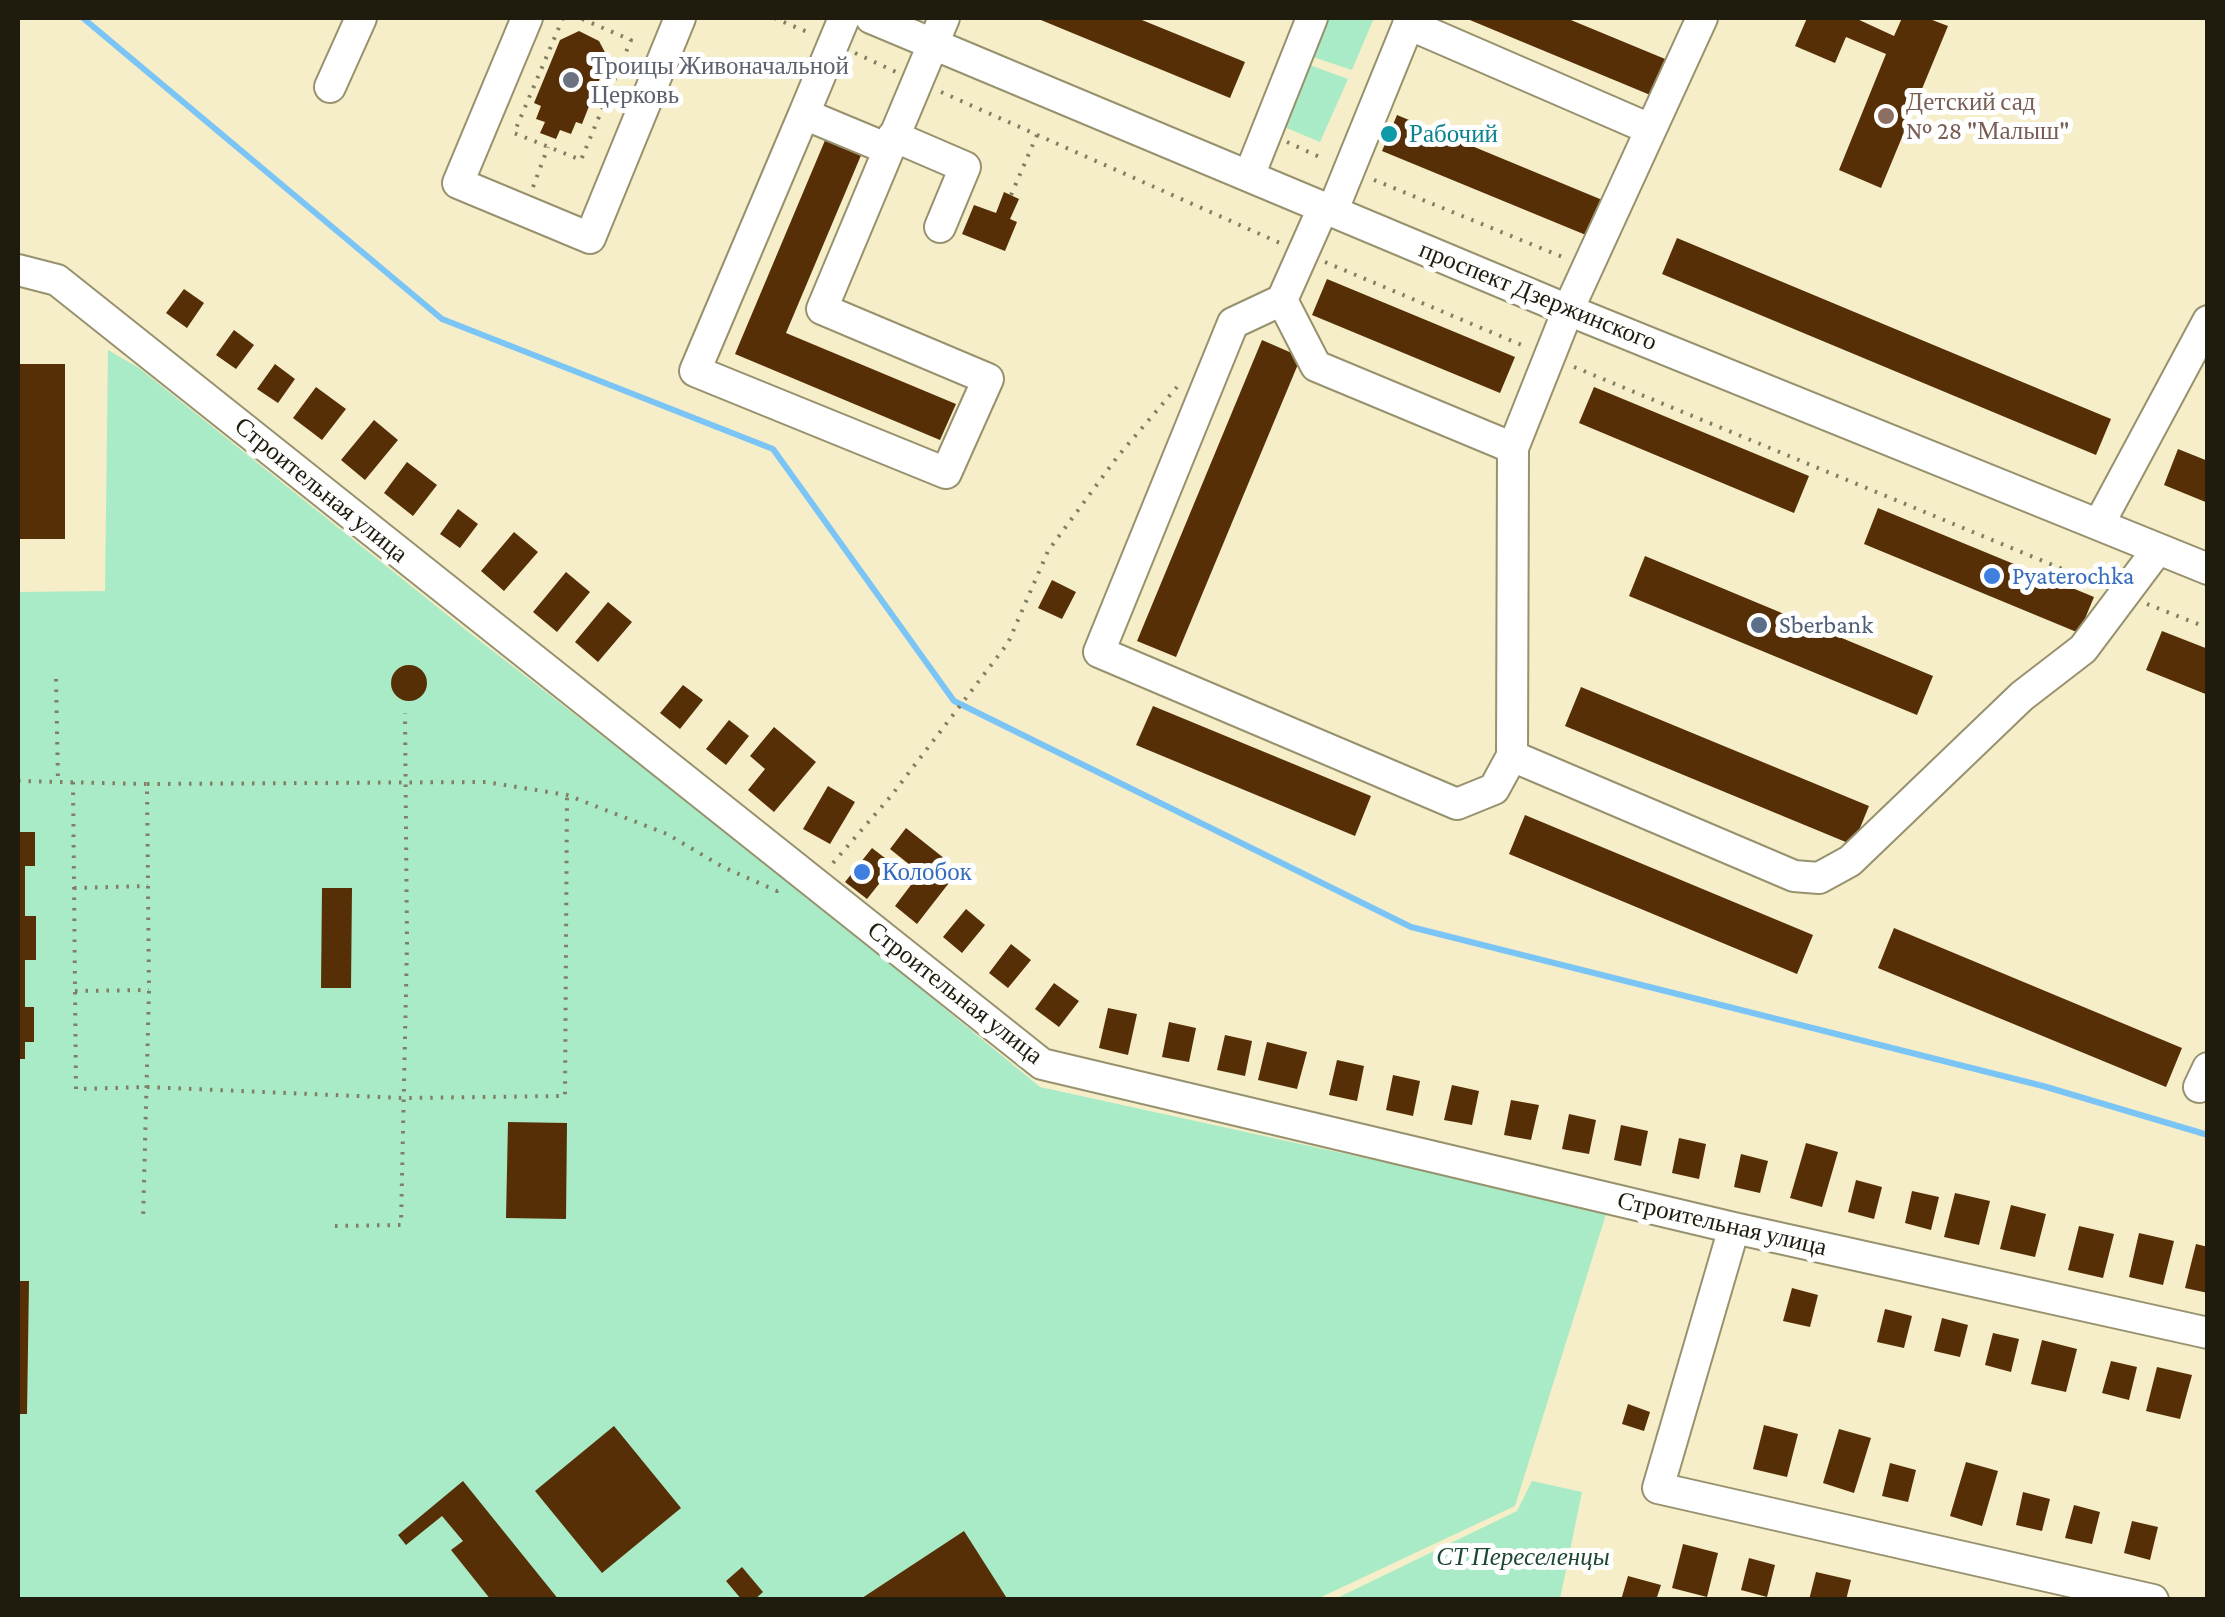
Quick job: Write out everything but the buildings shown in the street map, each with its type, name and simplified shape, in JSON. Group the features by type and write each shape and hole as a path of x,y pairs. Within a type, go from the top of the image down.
{"street":[{"path":"330,87 362,18"},
{"path":"527,18 458,183 590,238 676,19"},
{"name":"проспект Дзержинского","path":"871,18 938,30 1328,210 2208,568"},
{"path":"1249,176 1312,18"},
{"path":"1650,129 1410,21 1350,170 1302,253 1282,300 1233,323 1100,652 1457,804 1494,789 1512,756 1513,448 1568,310 1702,18"},
{"path":"839,30 696,372 946,473 988,380 822,309 938,30"},
{"path":"804,114 965,167 940,227"},
{"name":"Строительная улица","path":"18,270 57,280 1042,1064 1734,1228 2208,1333"},
{"path":"1282,300 1316,366 1513,448"},
{"path":"2099,524 2208,321"},
{"path":"1512,756 1794,876 1820,878 1850,861 2022,696 2083,649 2158,549"},
{"path":"1734,1228 1658,1488 2153,1600"}],"path":[{"path":"563,18 514,133 581,160 631,40 580,18"},
{"path":"774,18 839,30 916,82 1302,253 2208,628"},
{"path":"1264,132 1587,267"},
{"path":"1012,196 1037,135"},
{"path":"524,210 548,147"},
{"path":"18,780 147,784 486,782 567,795 668,834 722,868 777,891 806,876 890,796 1008,642 1048,551 1118,456 1182,382"},
{"path":"56,679 58,782"},
{"path":"335,1226 400,1225 408,782 405,713"},
{"path":"73,782 76,1088 148,1087 402,1098 565,1096 567,795"},
{"path":"143,1221 149,990 147,784"},
{"path":"74,888 148,886"},
{"path":"75,991 149,990"}],"green space":[{"path":"1325,18 1374,18 1352,70 1310,56"},
{"path":"1307,64 1348,79 1320,142 1282,126"},
{"path":"108,350 139,368 471,634 787,879 1040,1087 1607,1211 1515,1506 1317,1599 18,1599 18,1059 25,1058 25,1042 34,1041 34,1008 25,1007 25,960 36,959 36,917 25,916 25,866 35,866 35,833 18,832 18,592 105,591"},
{"name":"СТ Переселенцы","path":"1532,1481 1582,1492 1560,1599 1335,1599 1517,1511"}],"waterway":[{"path":"83,18 442,319 773,449 954,701 1411,927 2043,1086 2208,1135"}],"place":[{"name":"Троицы Живоначальной Церковь","path":"571,80"},
{"name":"Детский сад № 28 \"Малыш\"","path":"1886,116"},
{"name":"Рабочий","path":"1389,134"},
{"name":"Pyaterochka","path":"1992,576"},
{"name":"Sberbank","path":"1759,625"},
{"name":"Колобок","path":"862,872"}]}
